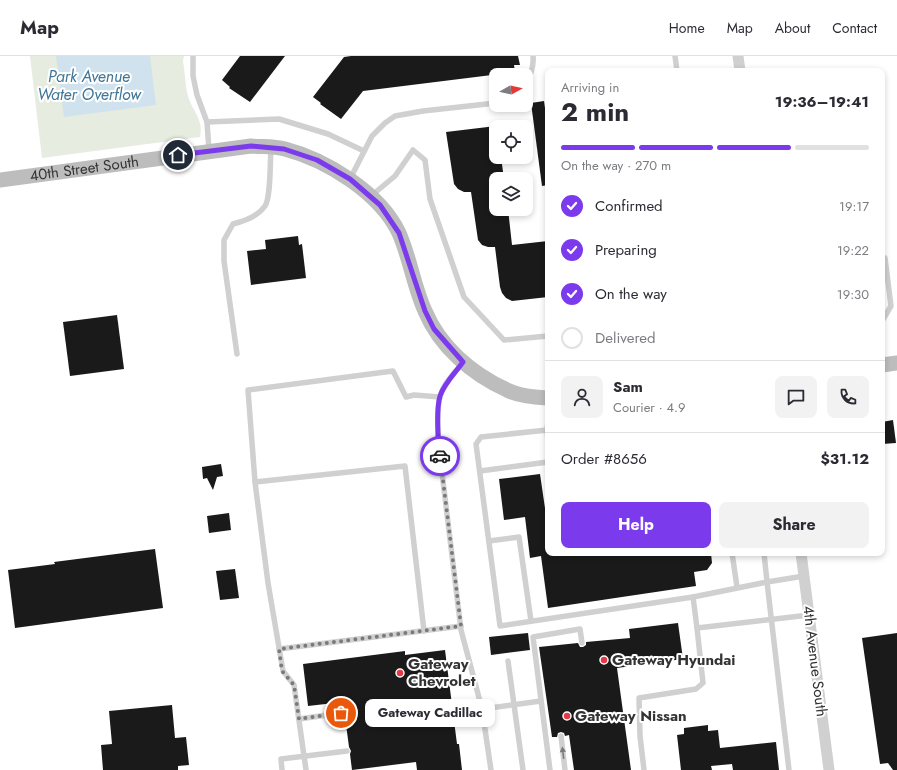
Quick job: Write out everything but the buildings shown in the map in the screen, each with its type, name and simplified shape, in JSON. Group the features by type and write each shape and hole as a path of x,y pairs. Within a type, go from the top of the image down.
{"street":[{"path":"738,56 740,68"},
{"name":"40th Street South","path":"0,180 251,146 284,149 317,160 350,179 380,205 399,233 425,311 434,329 463,362 476,373 508,390 530,397 545,398"},
{"path":"885,365 897,364"},
{"name":"4th Avenue South","path":"801,556 829,770"}],"lane":[{"path":"193,56 193,76 197,95 207,122 209,151"},
{"path":"533,56 533,68"},
{"path":"675,56 677,68"},
{"path":"350,179 372,136 384,123 395,116 423,111 489,104"},
{"path":"207,122 279,119 328,134 364,151"},
{"path":"237,354 224,261 224,240 233,224 250,219 266,206 269,186 271,148"},
{"path":"370,197 395,176 413,150 425,160 430,199 464,297 504,340 545,336"},
{"path":"885,258 891,306 885,316"},
{"path":"463,362 446,383 440,397 438,424 439,448 461,626 482,709 491,770"},
{"path":"306,770 294,685 282,671 268,583 255,482 248,390 393,371 406,397 414,395 440,397"},
{"path":"545,430 482,437 476,444 500,626 693,597 804,576"},
{"path":"480,471 545,462"},
{"path":"255,482 404,466 424,631"},
{"path":"489,541 519,537 531,621"},
{"path":"732,556 737,588"},
{"path":"764,556 789,770"},
{"path":"644,770 640,736 639,698 696,689 703,683 693,597"},
{"path":"697,628 810,615"},
{"path":"279,649 461,626"},
{"path":"550,770 533,637 580,629 582,643"},
{"path":"508,661 523,770"},
{"path":"482,709 541,701"},
{"path":"299,719 341,713"},
{"path":"561,736 565,770"},
{"path":"282,770 281,759 347,751"}],"shaded area":[{"path":"30,56 184,56 183,61 187,92 199,120 201,131 200,137 42,158"}],"water":[{"name":"Park Avenue Water Overflow","path":"56,56 150,56 156,105 64,117"}],"way so far":[{"path":"341,713 299,719 294,685 282,671 279,649 461,626 440,456"}],"place":[{"name":"Gateway Hyundai","path":"604,660"},
{"name":"Gateway Chevrolet","path":"400,673"},
{"name":"Gateway Cadillac","path":"341,713"},
{"name":"Gateway Nissan","path":"567,716"}],"route":[{"path":"178,155 251,146 284,149 317,160 350,179 380,205 399,233 425,311 434,329 449,348 463,362 446,383 440,397 438,424 440,456"}]}
